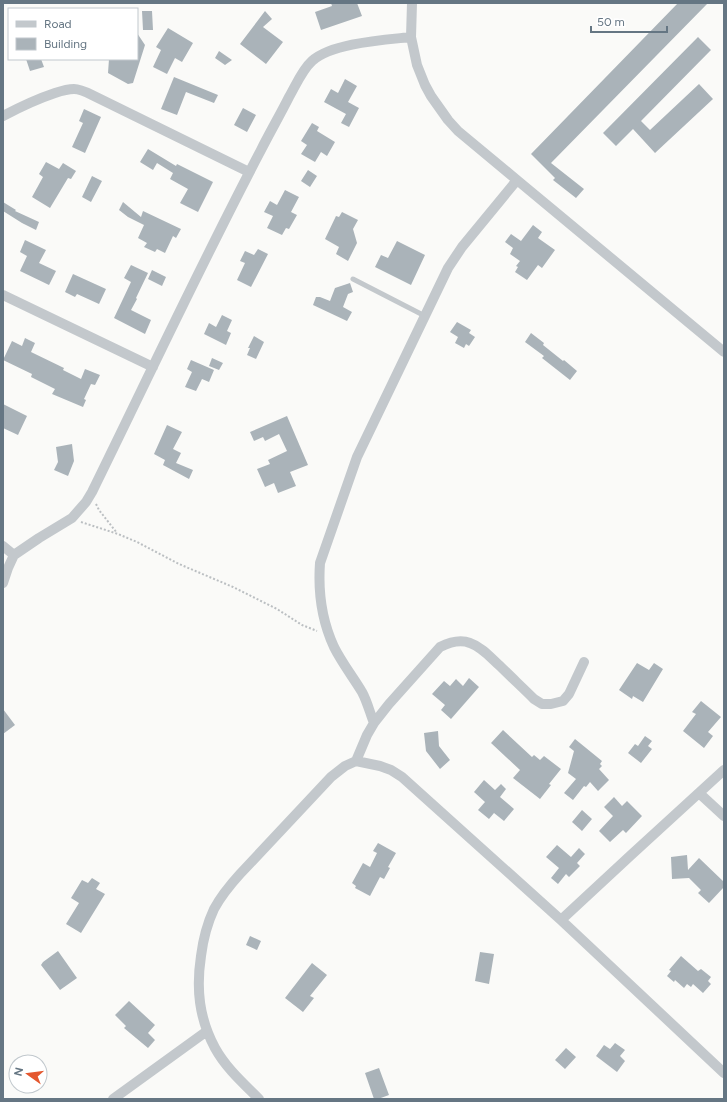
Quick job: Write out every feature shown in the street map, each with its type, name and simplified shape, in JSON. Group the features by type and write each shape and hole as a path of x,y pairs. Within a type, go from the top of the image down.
{"street":[{"path":"412,3 411,37 420,74 438,108 448,120 516,180 724,352"},
{"path":"3,583 14,555 38,538 72,518 86,502 92,492 249,172 304,71 312,61 328,52 369,42 411,37"},
{"path":"3,116 22,106 49,95 65,90 78,89 249,172"},
{"path":"374,723 362,693 335,648 329,633 322,603 319,580 320,563 357,458 448,268 516,180"},
{"path":"3,295 153,367"},
{"path":"3,546 14,555"},
{"path":"356,761 367,735 374,723 389,704 440,647 451,642 463,641 471,643 482,649 534,699 542,704 551,704 563,700 569,694 584,662"},
{"path":"259,1099 226,1064 215,1048 207,1031 200,1005 198,988 203,940 214,909 225,891 331,777 345,766 356,761 380,766 391,770 402,777 561,920 724,1073"},
{"path":"561,920 724,770"},
{"path":"699,793 724,816"},
{"path":"113,1099 207,1031"}],"lane":[{"path":"353,279 425,316"}],"path":[{"path":"92,492 99,510 118,534"},
{"path":"72,518 137,542 179,564 233,587 277,609 302,625 313,630 329,633"}],"building":[{"path":"331,3 357,3 362,16 321,30 315,12 332,6"},
{"path":"678,3 708,3 551,163 584,189 576,198 553,180 555,178 531,154"},
{"path":"142,11 152,11 153,30 143,30"},
{"path":"265,11 272,19 263,27 283,42 266,64 240,44"},
{"path":"168,28 193,43 182,62 175,58 167,74 153,67 161,50 156,47"},
{"path":"138,34 145,45 133,83 128,84 108,73 109,60 138,60"},
{"path":"698,37 711,50 641,121 650,130 699,84 713,99 655,153 633,129 616,146 603,133"},
{"path":"219,51 232,60 225,65 215,58"},
{"path":"26,60 41,60 44,67 30,71"},
{"path":"174,77 218,95 214,103 186,92 177,115 161,109"},
{"path":"345,79 357,86 348,102 359,108 349,127 341,123 346,114 324,102 331,89 338,93"},
{"path":"243,108 256,115 247,132 234,125"},
{"path":"84,109 101,117 85,153 72,147 83,123 79,121"},
{"path":"312,123 319,127 317,131 335,142 327,156 321,152 315,162 301,154 307,145 301,141"},
{"path":"148,149 176,166 177,164 213,182 198,212 180,203 188,189 170,179 173,173 157,163 153,170 140,162"},
{"path":"46,162 59,169 63,163 76,171 71,179 68,178 50,208 32,197 43,177 39,174"},
{"path":"308,170 317,176 310,187 301,181"},
{"path":"92,176 102,181 91,202 82,197"},
{"path":"285,190 299,197 291,212 297,215 289,229 286,228 282,235 267,228 273,216 264,212 270,201 277,205"},
{"path":"3,202 16,210 15,211 39,222 36,230 3,211"},
{"path":"123,202 141,217 143,211 181,229 176,238 173,236 165,253 157,249 155,252 144,247 147,243 138,238 144,225 128,217 119,210"},
{"path":"342,212 358,220 353,229 357,243 348,261 336,254 339,247 325,239 336,216 339,217"},
{"path":"533,225 542,232 538,238 555,250 542,268 538,265 527,280 515,272 518,267 516,266 520,261 510,254 513,248 505,242 511,234 521,241"},
{"path":"25,240 46,250 39,263 56,271 49,285 20,271 27,256 20,252"},
{"path":"397,241 425,255 411,285 375,267 381,255 388,258"},
{"path":"258,249 268,254 251,287 237,280 245,263 240,261 245,251 254,255"},
{"path":"131,265 148,273 131,310 151,320 145,334 114,318 131,282 124,278"},
{"path":"152,270 166,277 162,286 148,279"},
{"path":"73,274 106,289 99,304 77,294 75,297 65,292"},
{"path":"350,283 353,292 348,294 343,307 352,312 347,321 313,305 316,297 330,301 335,288"},
{"path":"222,315 232,320 227,331 231,333 226,345 204,334 209,323 216,327"},
{"path":"457,322 471,330 469,333 475,337 469,346 466,344 464,348 455,343 458,337 450,332"},
{"path":"531,333 544,343 543,345 577,371 570,380 542,358 544,356 525,342"},
{"path":"254,336 264,342 256,359 247,355 250,348 248,348"},
{"path":"25,338 35,343 31,352 64,368 63,370 81,379 85,369 100,375 95,385 91,384 84,399 86,400 83,407 52,394 55,389 31,377 32,374 3,360 12,341 22,346"},
{"path":"212,358 223,363 219,370 209,366"},
{"path":"191,360 214,370 209,382 202,379 196,391 185,387 192,372 187,369"},
{"path":"3,404 27,416 18,435 3,428"},
{"path":"287,416 308,465 290,472 296,486 278,493 274,483 265,487 257,469 270,464 268,460 287,451 279,434 265,441 263,437 254,441 250,432"},
{"path":"167,425 182,432 173,449 181,453 176,463 193,470 189,479 163,465 165,460 154,454"},
{"path":"72,444 74,461 68,476 54,470 58,462 56,447"},
{"path":"637,663 649,670 654,663 663,669 643,702 633,696 632,699 619,690"},
{"path":"469,678 479,687 451,719 441,710 445,705 432,694 444,681 450,686 456,679 463,686"},
{"path":"701,701 721,717 708,732 713,736 704,748 683,731 696,714 692,712"},
{"path":"3,709 15,725 3,734"},
{"path":"503,730 532,757 534,755 540,760 544,756 561,769 549,784 551,785 540,799 513,778 520,770 491,743"},
{"path":"438,731 439,746 450,760 440,769 426,751 424,733"},
{"path":"645,736 652,741 648,746 652,749 641,763 628,753 635,744 638,746"},
{"path":"575,739 602,761 600,764 602,766 599,769 609,780 598,791 590,782 586,787 584,786 573,800 564,793 576,779 568,773 574,751 569,747"},
{"path":"484,780 495,790 501,784 506,789 500,797 514,809 504,821 494,813 489,819 478,810 485,802 474,792"},
{"path":"614,797 622,806 627,801 642,816 626,833 623,830 610,842 599,831 613,816 604,807"},
{"path":"582,810 592,819 582,831 572,822"},
{"path":"378,843 396,853 388,867 390,868 384,879 380,877 370,896 355,888 356,886 352,883 363,863 370,867 377,853 373,851"},
{"path":"557,845 571,857 579,848 585,854 577,863 580,866 569,877 566,874 558,884 551,878 559,868 546,857"},
{"path":"687,855 688,870 699,858 724,882 724,887 709,903 698,893 701,890 689,878 672,879 671,857"},
{"path":"92,878 100,883 96,889 105,894 81,933 66,924 79,903 71,898 82,880 88,883"},
{"path":"250,936 261,941 257,950 246,945"},
{"path":"58,951 77,978 60,990 41,965"},
{"path":"480,952 494,954 489,984 475,981"},
{"path":"681,956 698,971 701,969 711,977 708,981 711,984 703,993 693,984 691,987 687,984 684,988 675,980 674,982 667,976 671,971 669,970"},
{"path":"312,963 327,975 310,996 314,998 303,1012 285,998"},
{"path":"129,1001 155,1025 148,1033 155,1040 148,1048 124,1028 126,1026 115,1015"},
{"path":"615,1043 625,1050 620,1056 625,1061 617,1072 596,1056 604,1045 610,1049"},
{"path":"566,1048 576,1057 565,1069 555,1060"},
{"path":"379,1068 389,1095 374,1099 365,1073"}]}
